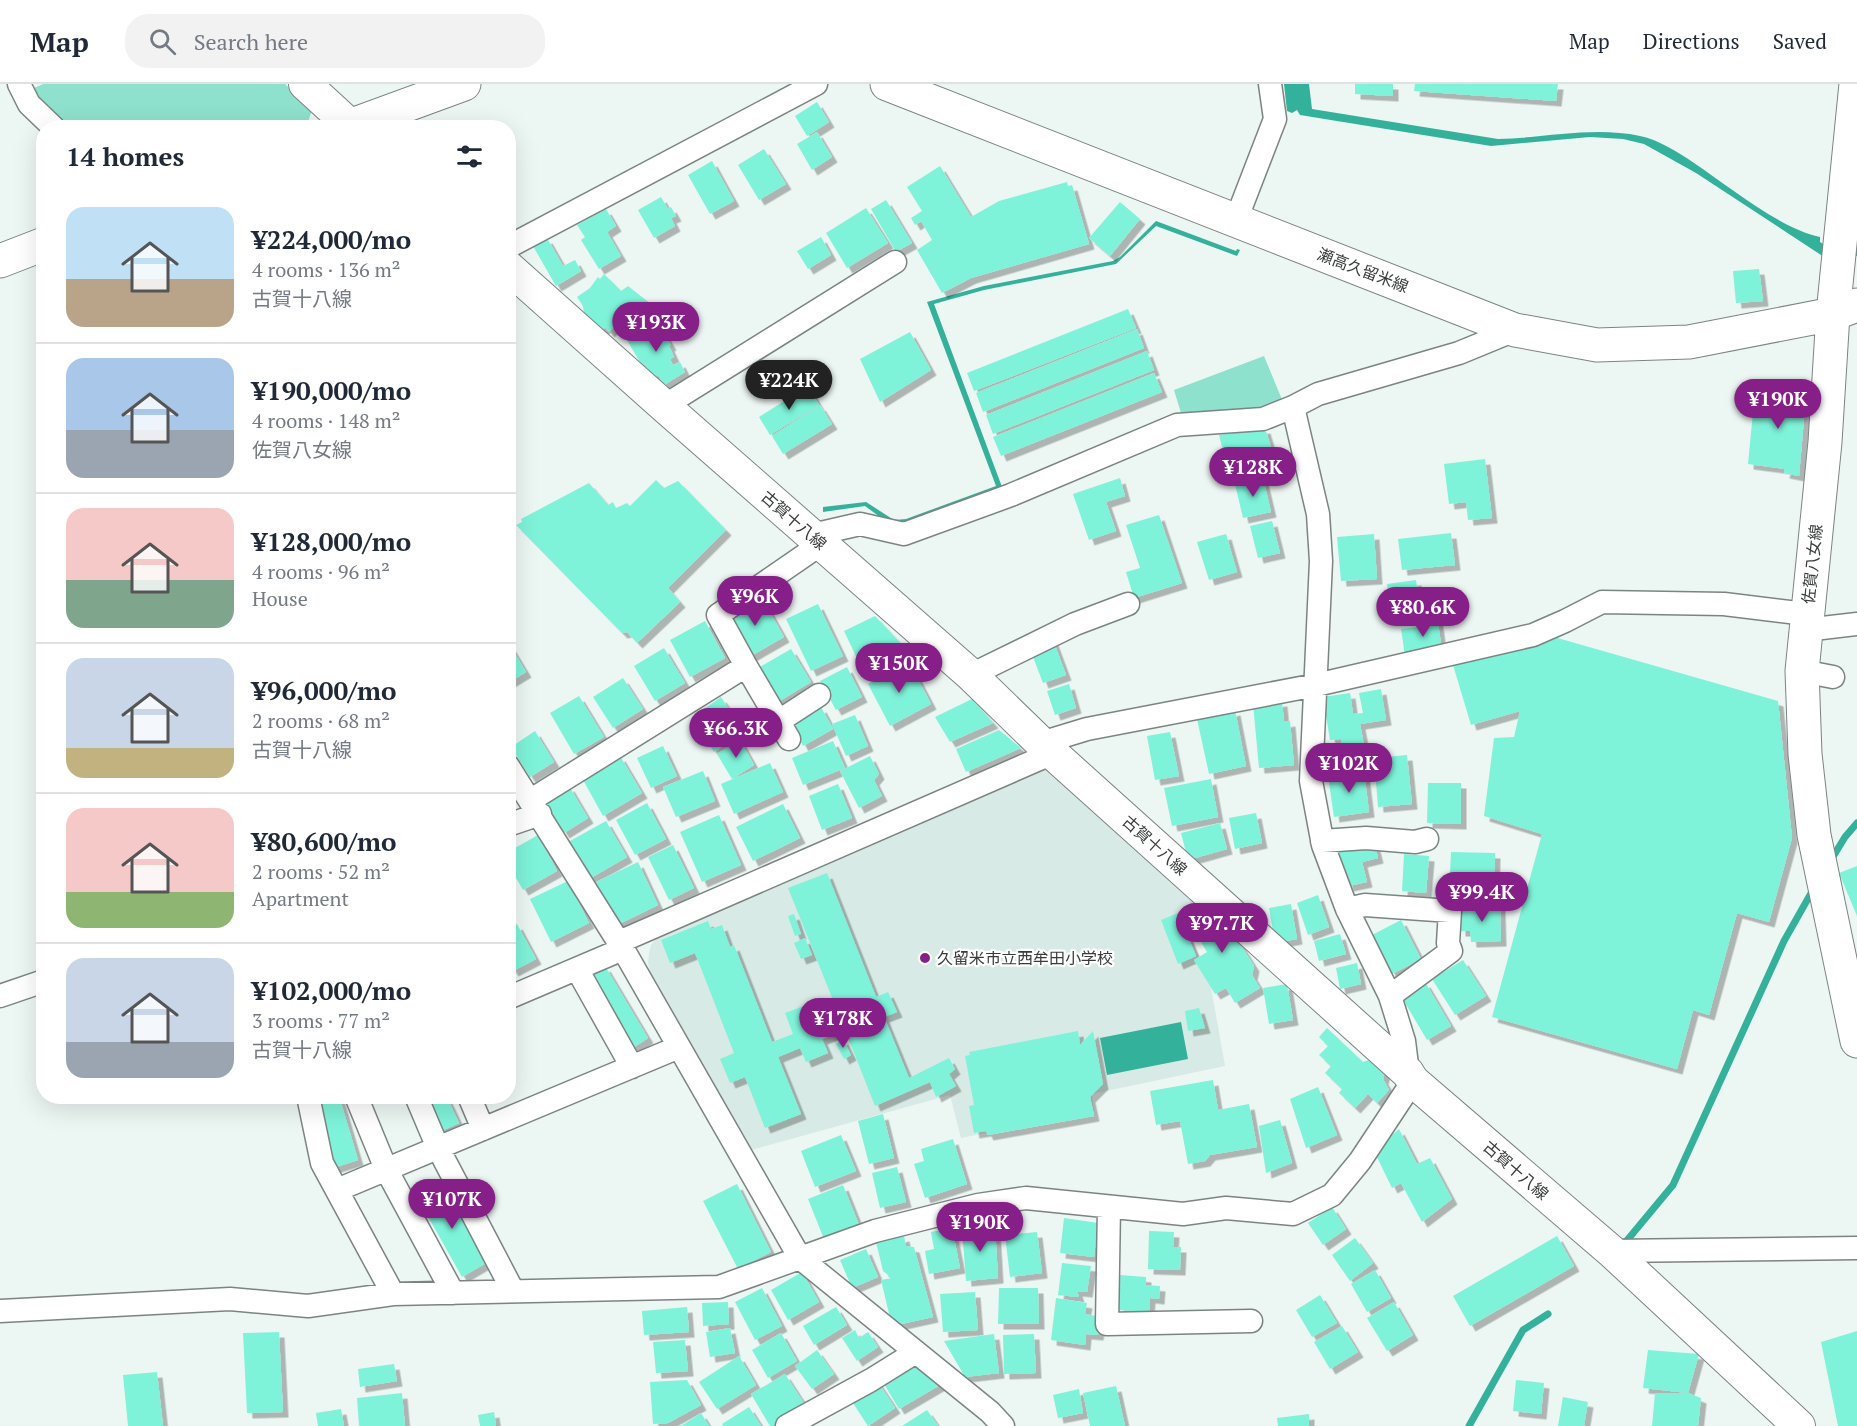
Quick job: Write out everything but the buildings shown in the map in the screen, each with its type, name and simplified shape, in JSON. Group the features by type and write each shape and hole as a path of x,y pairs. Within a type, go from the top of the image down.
{"main road":[{"path":"305,84 342,120"},
{"path":"368,120 464,84"},
{"name":"瀬高久留米線","path":"887,84 1515,330 1598,345 1689,342 1845,309"},
{"name":"佐賀八女線","path":"1856,84 1845,309 1825,442 1806,622 1817,674 1805,754 1814,835 1857,1041"},
{"path":"0,261 36,247"},
{"name":"古賀十八線","path":"516,274 971,675 1047,748 1410,1077 1611,1251 1799,1426"}],"street":[{"path":"19,84 29,104 46,120"},
{"path":"516,243 816,84"},
{"path":"1236,220 1275,119 1270,84"},
{"path":"664,406 895,262"},
{"path":"819,695 784,730 718,615 817,540 860,524 904,534 1011,495 1177,425 1263,419 1318,394 1459,353 1515,330"},
{"path":"0,1311 230,1299 308,1306 393,1294 719,1287 875,1231 978,1205 1026,1198 1183,1214 1226,1208 1293,1214 1332,1195 1360,1161 1410,1077 1404,1041 1390,996 1347,909 1322,841 1311,781 1321,561 1318,514 1293,407"},
{"path":"516,995 577,969 621,946 1087,729 1316,685 1533,635 1602,602 1724,604 1806,622 1857,624"},
{"path":"971,675 1075,624 1128,604"},
{"path":"516,820 746,666"},
{"path":"516,778 621,946 800,1258 990,1412 1003,1426"},
{"path":"1322,841 1366,838 1414,842 1427,839"},
{"path":"1347,909 1365,905 1450,911 1448,943 1450,951 1390,996"},
{"path":"577,969 632,1067"},
{"path":"0,996 36,984"},
{"path":"337,1190 679,1047"},
{"path":"310,1104 322,1163 393,1294"},
{"path":"359,1104 386,1169 453,1293"},
{"path":"419,1104 438,1148 513,1291"},
{"path":"472,1104 483,1129"},
{"path":"1109,1207 1107,1324 1251,1321"},
{"path":"1611,1251 1857,1248"},
{"path":"788,1426 916,1352"}],"shaded area":[{"path":"43,84 285,84 312,110 309,120 58,120 34,97 32,89"},
{"path":"1284,84 1309,84 1312,109 1498,139 1587,132 1622,133 1647,138 1681,155 1772,216 1804,232 1820,237 1820,242 1828,247 1857,248 1857,256 1827,257 1821,255 1696,173 1644,144 1623,139 1590,137 1491,146 1300,115 1297,110 1292,113 1287,111"},
{"path":"1156,221 1236,251 1240,250 1237,256 1156,226 1116,264 984,290 934,304 1002,487 907,523 891,525 865,506 823,512 823,507 866,502 894,520 906,519 996,486 927,302 984,286 1113,261 1120,257"},
{"path":"1264,356 1283,402 1246,411 1181,413 1174,390"},
{"name":"久留米市立西牟田小学校","path":"1052,764 1210,905 1184,919 1210,982 1225,1066 1092,1094 1094,1110 961,1138 950,1095 748,1151 652,981 648,963 651,945 666,931"},
{"path":"1181,1022 1188,1059 1107,1075 1100,1038"}],"waterway":[{"path":"1831,860 1857,823"},
{"path":"1624,1244 1673,1185 1784,941 1814,888"},
{"path":"1469,1426 1523,1330 1548,1314"}],"place":[{"name":"久留米市立西牟田小学校","path":"925,958"}]}
